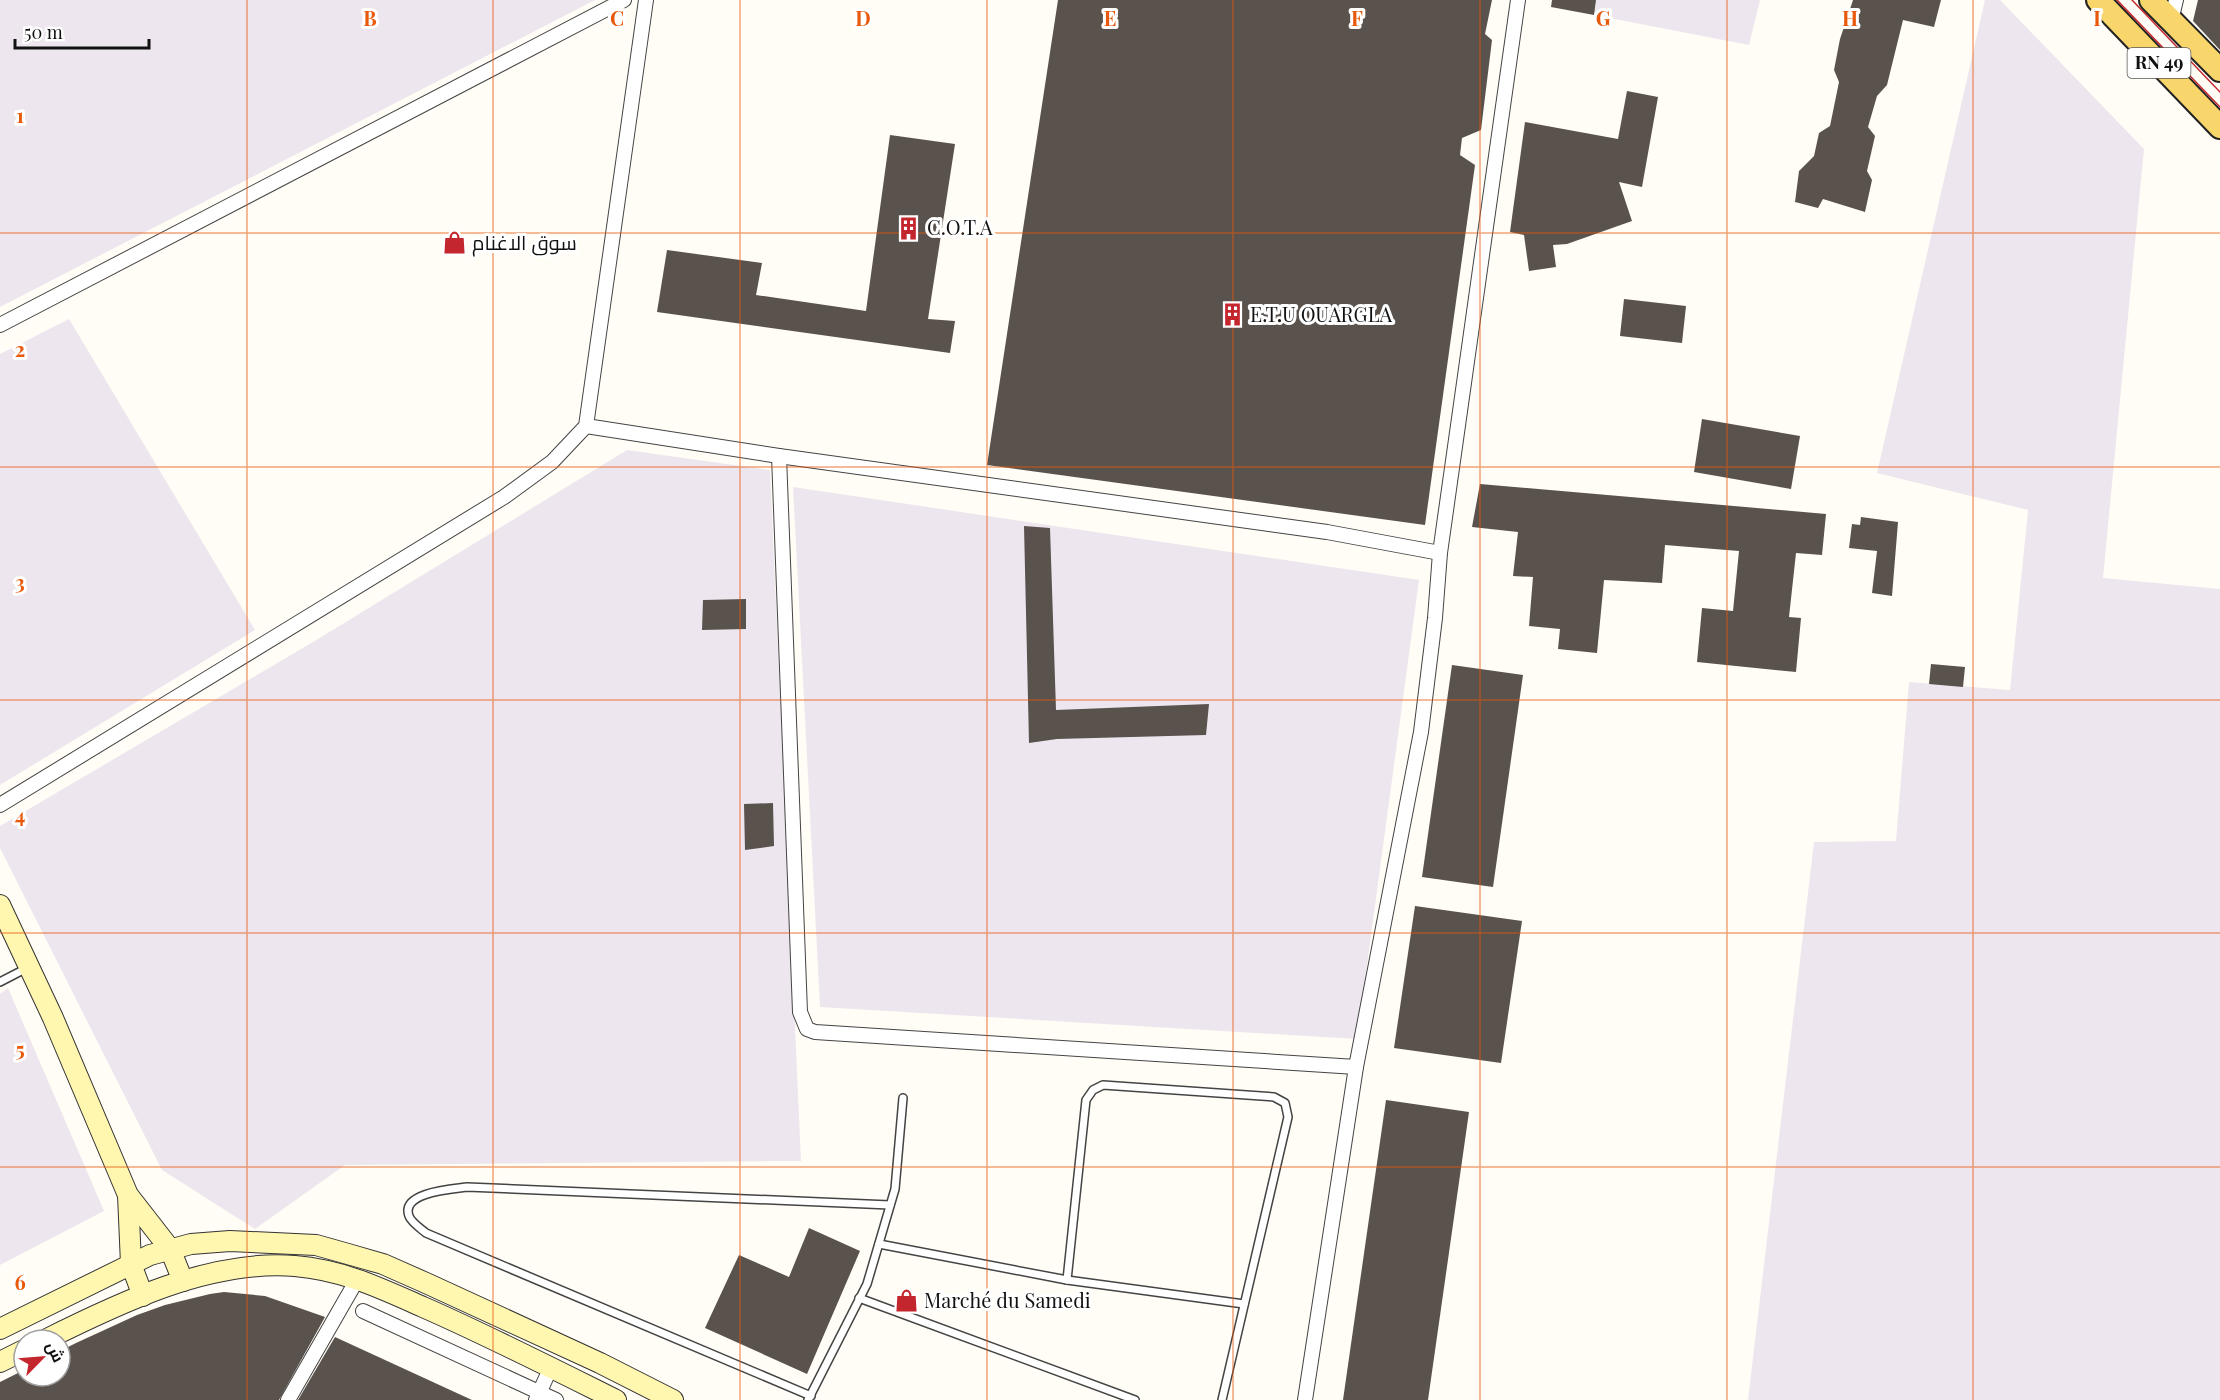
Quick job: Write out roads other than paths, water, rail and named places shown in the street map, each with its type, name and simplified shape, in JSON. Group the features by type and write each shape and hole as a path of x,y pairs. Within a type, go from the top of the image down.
{"main road":[{"name":"RN 49","path":"2098,0 2220,127"},
{"name":"RN 49","path":"2151,0 2173,10 2220,70"}],"street":[{"path":"0,325 624,0"},
{"path":"0,805 504,497 552,462 586,426 646,0"},
{"path":"1305,1400 1356,1067 1421,732 1435,618 1440,553 1518,0"},
{"path":"586,426 779,456 1327,532 1440,553"},
{"path":"779,456 800,1012 807,1029 815,1032 1356,1067"},
{"path":"0,905 74,1066 128,1195 170,1249 183,1281"},
{"path":"128,1195 130,1264 143,1296"},
{"path":"0,1329 130,1264 170,1249 207,1241 315,1245 384,1264 600,1363 674,1400"},
{"path":"70,1328 183,1281 230,1270 274,1266 327,1270 358,1278 460,1323 616,1400"},
{"path":"288,1400 358,1278"},
{"path":"363,1311 538,1396 556,1400"},
{"path":"538,1396 551,1367"}],"lane":[{"path":"0,982 29,967"},
{"path":"1067,1280 1086,1100 1093,1090 1104,1085 1274,1097 1285,1102 1288,1116 1222,1400"},
{"path":"890,1205 467,1187 425,1194 411,1202 408,1209 409,1218 426,1233 809,1398 867,1284 895,1189 903,1098"},
{"path":"879,1244 1067,1280 1244,1304"},
{"path":"859,1298 1134,1400"}],"tram line":[{"path":"2117,0 2220,107"},
{"path":"2132,0 2220,92"}],"place":[{"name":"C.O.T.A","path":"909,228"},
{"name":"سوق الاغنام","path":"454,243"},
{"name":"E.T.U OUARGLA","path":"1232,315"},
{"name":"Marché du Samedi","path":"906,1301"}]}
